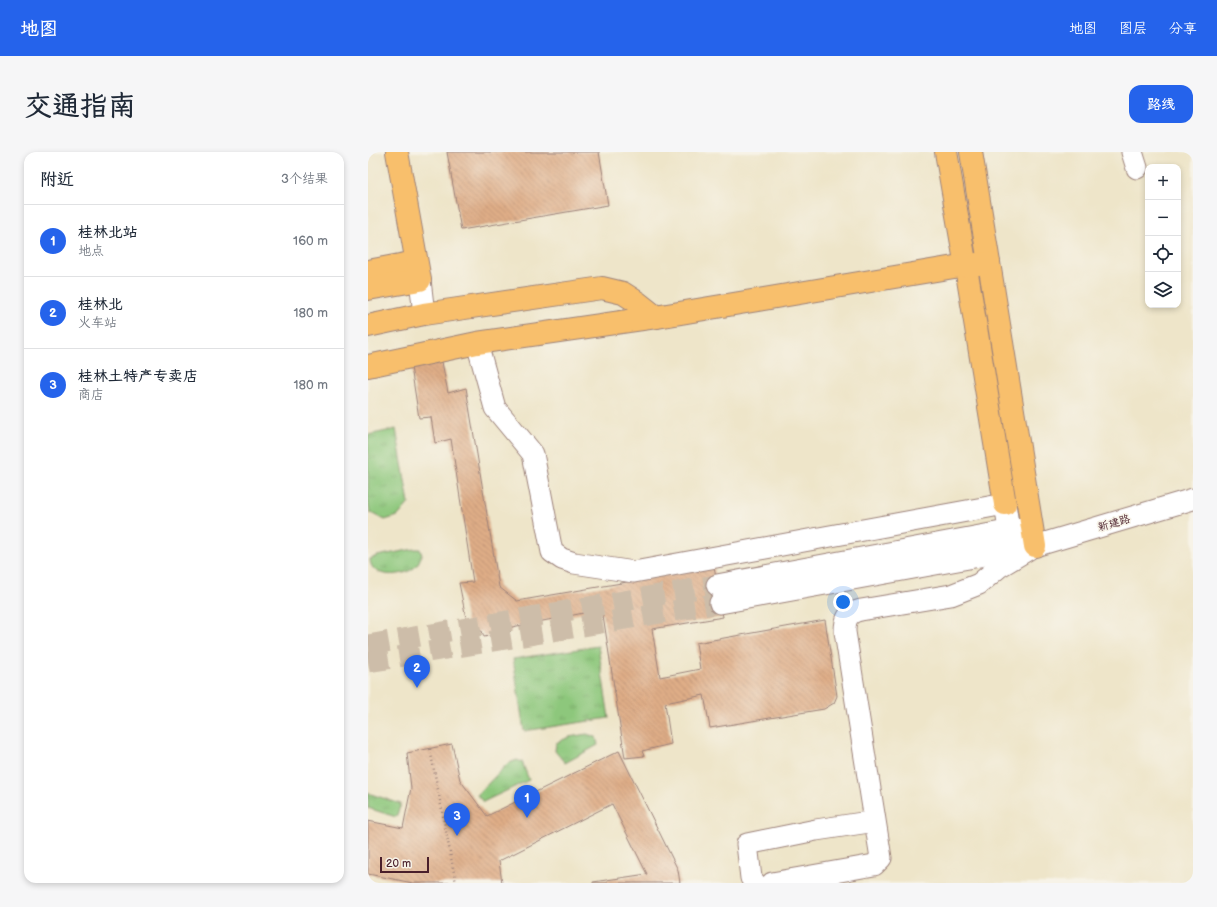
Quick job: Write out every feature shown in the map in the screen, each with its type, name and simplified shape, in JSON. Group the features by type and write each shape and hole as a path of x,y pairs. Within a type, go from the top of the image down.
{"main road":[{"path":"397,152 417,264"},
{"path":"946,152 1005,504"},
{"path":"971,152 1033,536"},
{"path":"368,258 417,264"},
{"path":"368,366 477,344 656,317 966,265 988,263"},
{"path":"368,271 417,264"},
{"path":"368,289 417,264"},
{"path":"368,326 424,314 602,288 623,293 656,317"}],"street":[{"path":"417,264 424,314"},
{"path":"477,344 494,408 533,454 552,552 562,559 574,563 634,572 1005,504 1011,541"},
{"name":"新建路","path":"1033,536 1193,500"},
{"path":"719,594 1033,536"},
{"path":"772,883 874,865 881,858 845,632 845,624 848,616 853,612 861,610 951,595 979,584 1033,536"},
{"path":"755,883 751,878 746,844 816,830 869,822 874,815"}],"path":[{"path":"430,749 456,883"}],"green space":[{"path":"396,429 409,503 398,516 385,520 370,512 368,502 368,435"},
{"path":"420,549 422,555 417,565 409,571 395,574 381,573 375,570 371,565 370,559 377,556"},
{"path":"598,646 609,718 524,731 513,659"},
{"path":"587,734 596,737 598,745 565,763 555,751 556,743 569,737"},
{"path":"517,760 522,762 529,780 483,802 477,795 507,764"},
{"path":"368,793 401,804 396,817 368,808"}],"building":[{"path":"447,152 599,152 608,205 461,230"},
{"path":"442,362 448,393 466,388 499,587 517,601 714,567 723,617 652,629 660,677 700,669 696,643 825,620 837,696 834,703 824,709 710,728 704,695 665,703 671,744 642,751 644,756 625,758 603,615 594,611 512,627 510,632 484,637 482,631 469,633 459,583 473,582 451,439 435,443 431,417 419,418 411,367"},
{"path":"452,744 460,780 487,816 619,751 678,870 680,883 593,883 647,874 612,804 499,861 502,883 413,883 368,874 368,821 403,828 411,788 407,753"}],"tunnel":[{"path":"368,645 717,585"},
{"path":"368,662 720,603"}],"place":[{"name":"桂林北","path":"417,688"},
{"name":"桂林北站","path":"527,818"},
{"name":"桂林土特产专卖店","path":"457,836"}]}
